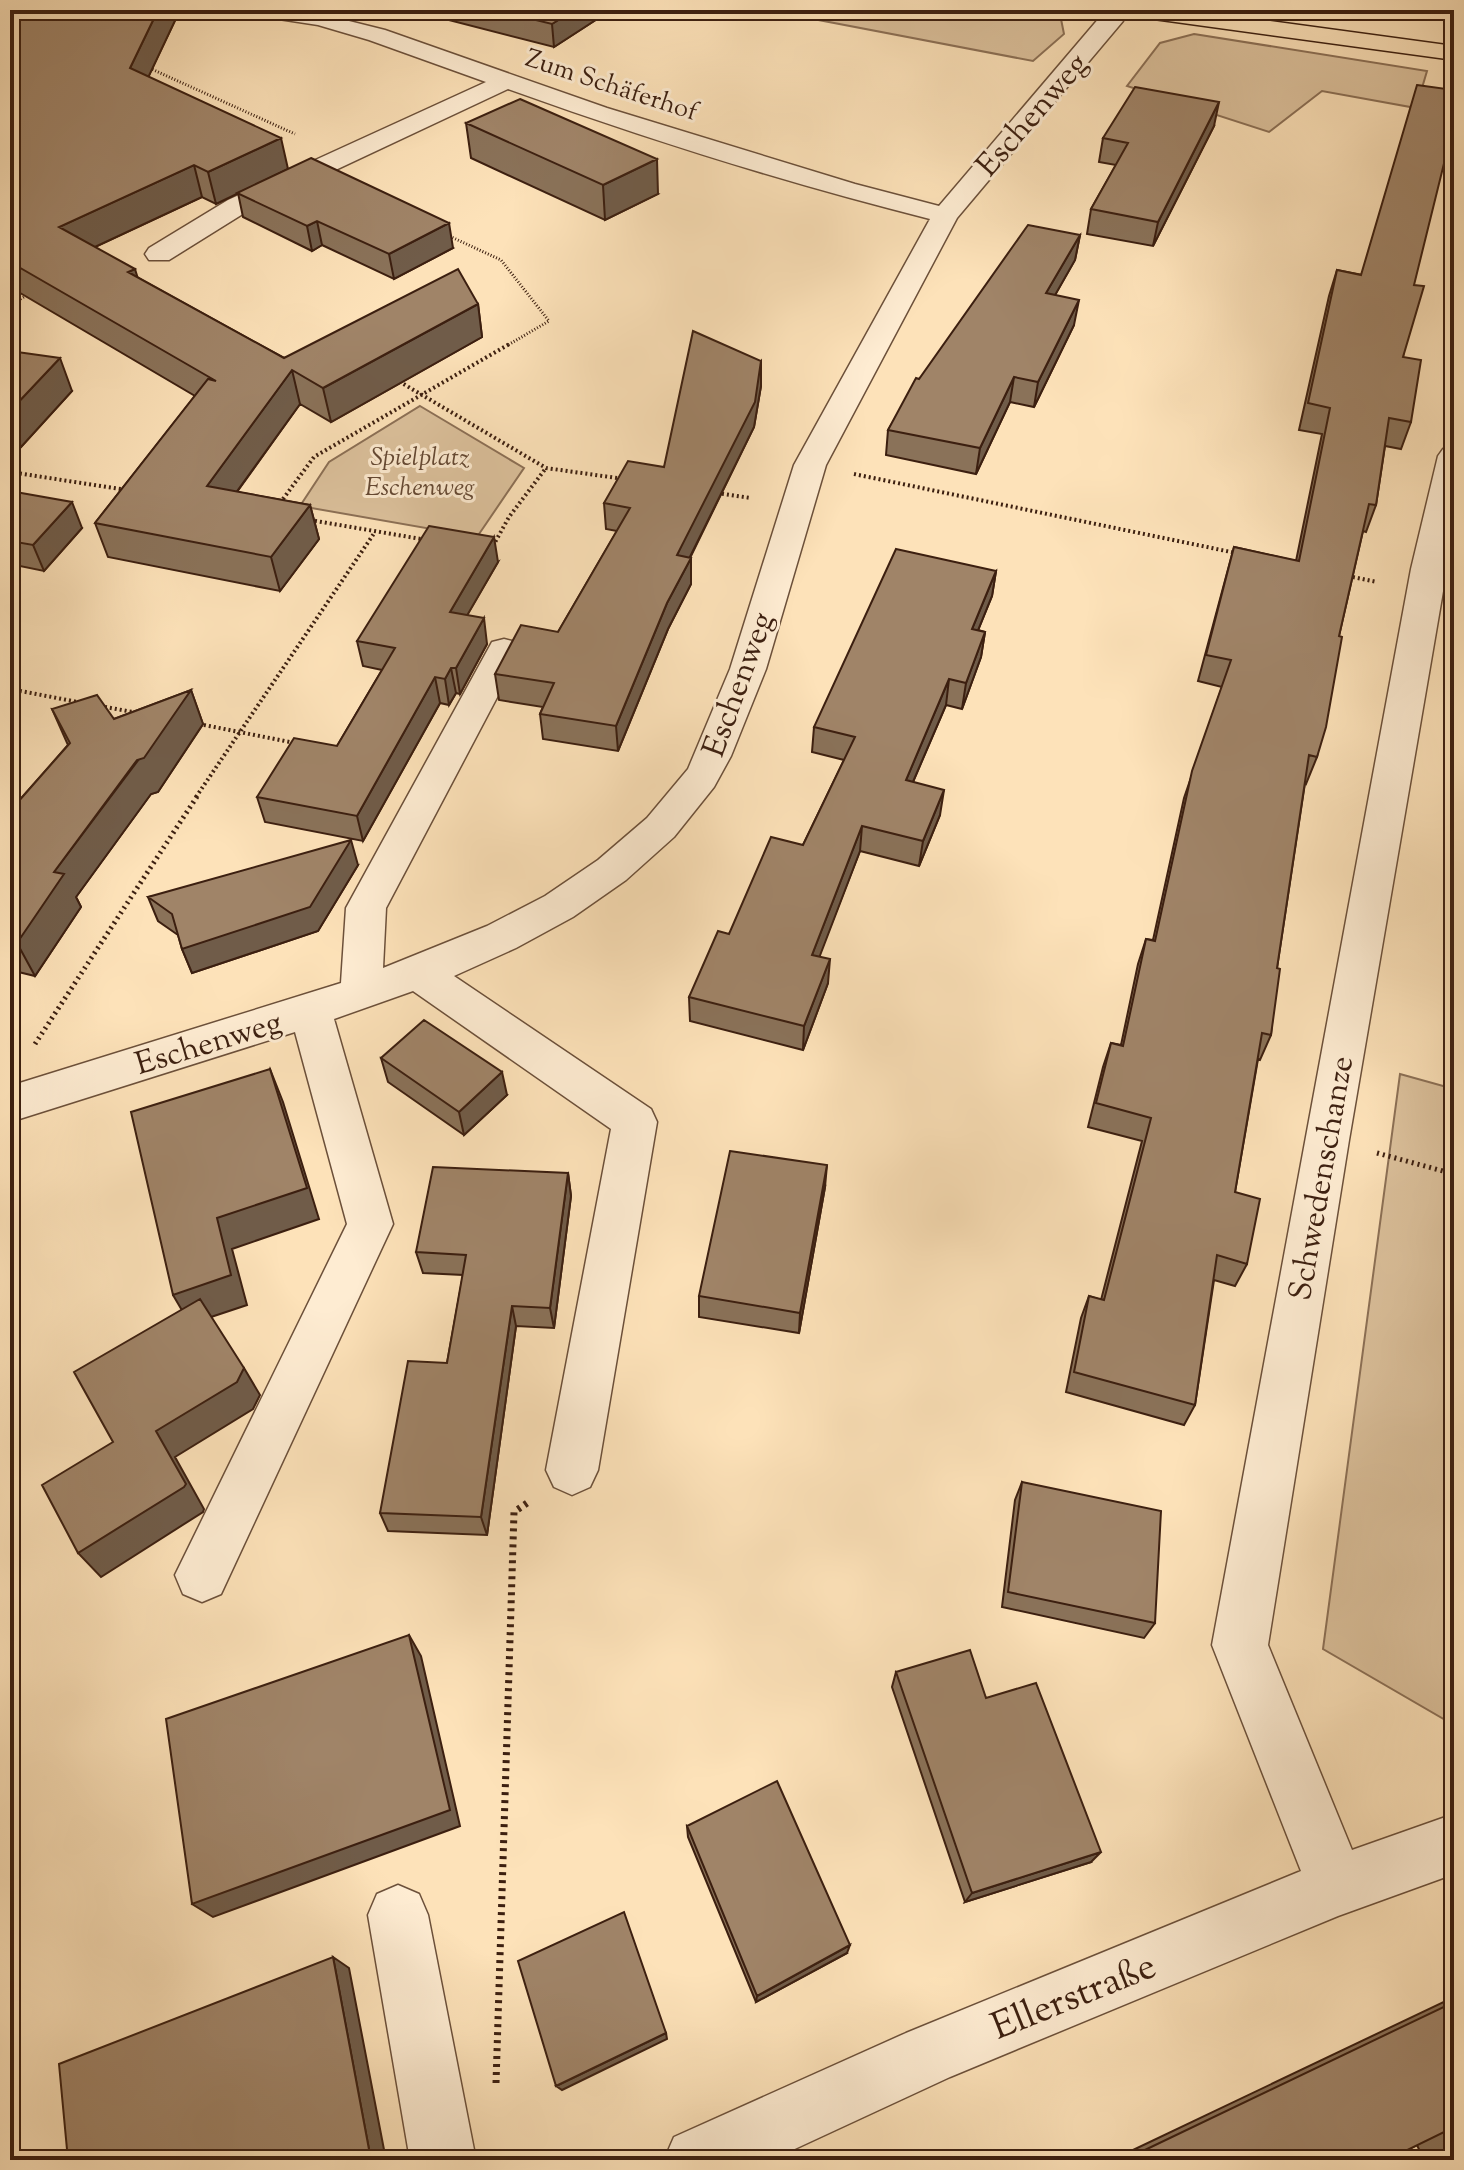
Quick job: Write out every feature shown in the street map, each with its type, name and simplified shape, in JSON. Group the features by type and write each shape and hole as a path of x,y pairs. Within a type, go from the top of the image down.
{"main road":[{"path":"1139,10 1454,53"}],"street":[{"name":"Zum Schäferhof","path":"261,10 320,19 377,35 505,82 846,190 945,215"},
{"name":"Eschenweg","path":"10,1104 361,994 480,950 574,898 653,836 702,777 740,696 795,505 810,465 945,215 1117,10"},
{"path":"159,254 237,206 505,82"},
{"name":"Schwedenschanze","path":"1337,1886 1240,1645 1326,1140 1425,592 1454,456"},
{"path":"361,994 366,908 504,650"},
{"path":"418,973 635,1122 572,1470"},
{"path":"202,1575 370,1224 310,1010"},
{"name":"Ellerstraße","path":"697,2160 928,2055 1337,1886 1454,1844"},
{"path":"398,1915 443,2160"}],"path":[{"path":"140,64 343,156"},
{"path":"272,513 314,457 549,321 501,260 447,235"},
{"path":"10,305 28,294"},
{"path":"386,373 546,468 624,479"},
{"path":"810,465 1241,554"},
{"path":"490,551 509,517 546,468"},
{"path":"10,472 133,491"},
{"path":"717,493 795,505"},
{"path":"302,518 433,541"},
{"path":"27,1055 301,638 375,532"},
{"path":"1348,576 1425,592"},
{"path":"10,689 149,715"},
{"path":"195,723 302,744"},
{"path":"1326,1140 1454,1174"},
{"path":"495,2097 514,1512 572,1470"}],"green space":[{"path":"792,10 1034,10 1061,19 1064,34 1033,61 808,18"},
{"path":"1194,34 1427,71 1416,108 1322,91 1269,132 1127,86 1160,43"},
{"name":"Spielplatz Eschenweg","path":"420,406 524,468 477,537 300,506 329,462"},
{"path":"1400,1074 1454,1089 1454,1725 1323,1649"}],"building":[{"path":"10,10 158,10 130,68 281,138 208,172 194,165 59,227 135,269 128,272 284,358 458,269 478,304 323,388 292,370 207,486 310,505 271,557 95,523 208,379 216,381 10,262"},
{"path":"495,10 574,10 552,24"},
{"path":"1417,85 1454,90 1454,123 1414,285 1424,286 1403,357 1421,360 1411,422 1389,418 1376,505 1369,504 1339,636 1342,637 1326,727 1317,757 1309,755 1277,968 1280,969 1271,1035 1262,1033 1235,1192 1260,1199 1247,1264 1217,1255 1195,1405 1074,1372 1089,1296 1104,1300 1151,1118 1096,1103 1111,1043 1123,1046 1146,939 1155,941 1192,771 1231,660 1206,655 1234,547 1299,561 1330,408 1308,403 1337,270 1361,275"},
{"path":"1135,87 1219,102 1158,222 1091,209 1128,143 1103,138"},
{"path":"520,99 657,159 603,185 466,123"},
{"path":"311,158 449,223 389,254 317,221 307,226 237,193"},
{"path":"1028,225 1080,235 1046,293 1079,300 1038,382 1014,377 980,448 888,430 916,378 919,379"},
{"path":"693,331 761,361 755,402 677,555 691,558 667,603 616,726 540,714 554,683 495,674 521,625 558,632 630,508 604,503 628,461 664,467"},
{"path":"10,351 60,358 10,411"},
{"path":"10,491 72,502 33,545 10,541"},
{"path":"429,526 494,537 450,612 484,618 456,668 451,668 445,679 435,677 357,816 257,797 294,738 337,746 395,648 357,641"},
{"path":"896,549 996,571 972,629 985,632 966,683 949,679 906,780 944,790 923,841 862,826 812,955 830,959 804,1026 689,997 718,931 729,934 771,837 803,845 855,737 814,727"},
{"path":"191,690 144,758 137,760 54,872 64,874 17,943 10,942 10,811 70,743 52,709 97,695 114,719"},
{"path":"351,840 310,907 182,949 172,914 148,897"},
{"path":"424,1020 502,1072 459,1112 381,1058"},
{"path":"270,1069 307,1188 217,1218 231,1275 173,1295 131,1112"},
{"path":"730,1151 827,1165 800,1313 699,1296"},
{"path":"433,1167 568,1173 550,1308 512,1306 481,1517 380,1513 408,1361 447,1363 466,1255 416,1252"},
{"path":"200,1299 244,1368 237,1382 156,1431 186,1484 184,1487 78,1553 42,1485 113,1442 74,1372"},
{"path":"1022,1482 1161,1511 1155,1623 1008,1592"},
{"path":"409,1635 450,1810 192,1904 166,1719"},
{"path":"970,1650 986,1698 1036,1683 1101,1852 972,1893 896,1672"},
{"path":"777,1781 850,1945 757,1996 687,1826"},
{"path":"624,1912 666,2033 556,2086 518,1961"},
{"path":"333,1957 371,2160 68,2160 59,2064"},
{"path":"1454,2002 1454,2145 1446,2131 1387,2160 1124,2160"}]}
